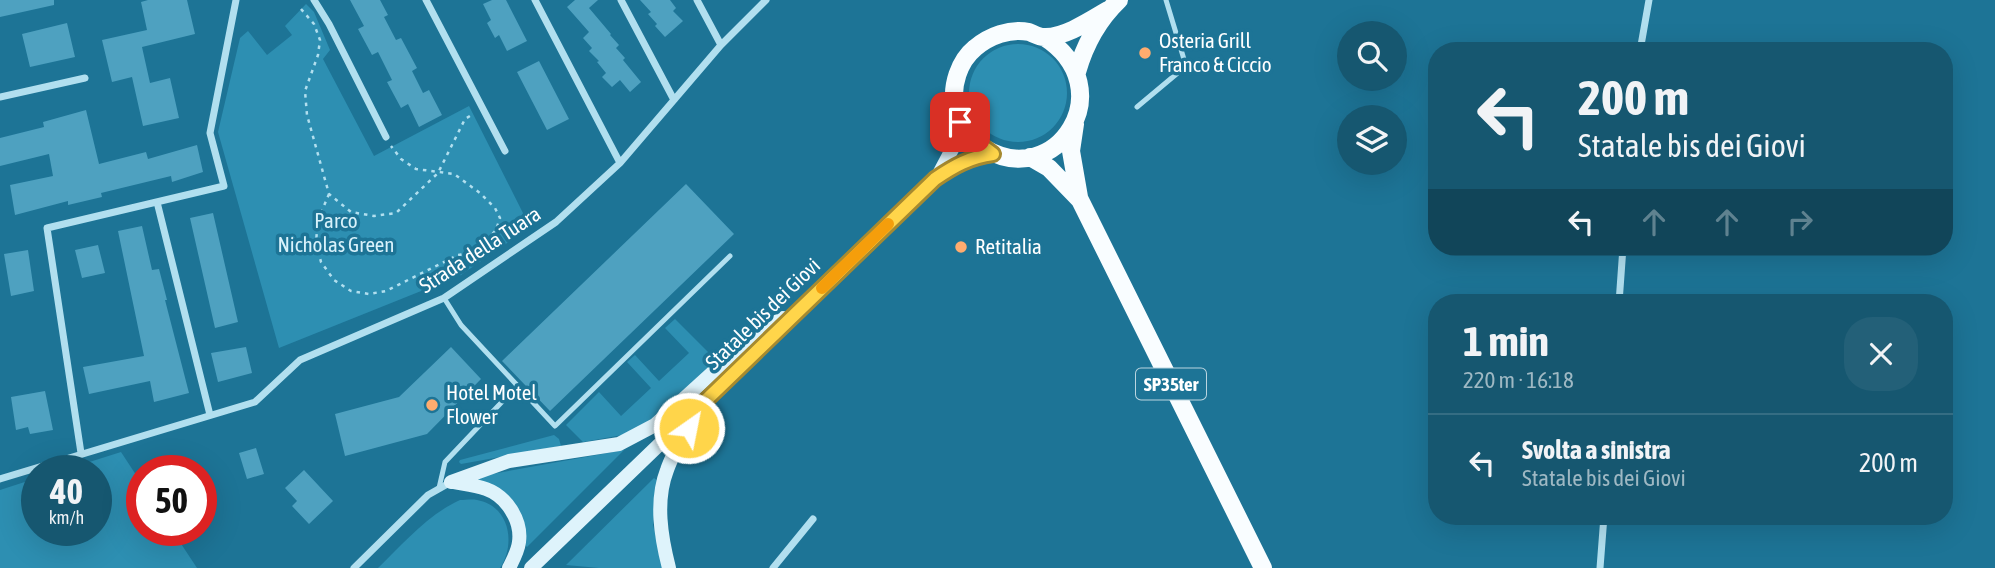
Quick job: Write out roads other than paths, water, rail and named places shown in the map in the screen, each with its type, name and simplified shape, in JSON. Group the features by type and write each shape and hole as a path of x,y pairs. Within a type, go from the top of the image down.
{"main road":[{"name":"Statale bis dei Giovi","path":"935,179 957,140 960,122 954,104 954,84 961,66 972,50 988,38 1006,32 1026,32 1044,37 1087,23 1113,5"},
{"name":"Statale bis dei Giovi","path":"1076,120 1081,88 1077,72 1092,34 1113,5"},
{"path":"1044,37 1058,46 1077,72"},
{"path":"1030,158 1049,150 1065,137 1076,120"},
{"name":"SP35ter","path":"1076,120 1072,151 1080,200 1263,568"},
{"path":"960,122 968,135 993,154"},
{"name":"Statale bis dei Giovi","path":"531,568 935,179 976,156 993,154 1030,158"},
{"name":"SP35ter","path":"1030,158 1049,169 1080,200"},
{"path":"445,485 509,461 619,444 655,425 754,335 805,304"},
{"path":"669,568 662,541 660,508 666,472 700,406"},
{"path":"445,485 484,488 497,494 506,503 516,519 520,533 509,568"}],"street":[{"path":"81,453 47,228 224,186 210,133 236,0"},
{"path":"314,0 329,24 386,137"},
{"path":"425,0 505,151"},
{"path":"534,0 620,163"},
{"path":"621,0 674,100"},
{"path":"697,0 720,45"},
{"name":"Strada della Tuara","path":"0,479 255,402 300,360 444,298 556,222 620,163 720,45 766,0"},
{"path":"1642,42 1649,0"},
{"path":"0,97 85,78"},
{"path":"158,202 210,415"},
{"path":"1620,294 1622,256"},
{"path":"354,568 428,495 445,485"},
{"path":"773,568 813,519"},
{"path":"1600,568 1603,525"}],"lane":[{"path":"1137,107 1186,66 1166,0"},
{"path":"444,298 461,325 555,426 730,256"},
{"path":"445,485 444,462 516,387"}],"place":[{"name":"Osteria Grill Franco & Ciccio","path":"1145,53"},
{"name":"Retitalia","path":"961,247"},
{"name":"Hotel Motel Flower","path":"432,405"}],"park label":[{"name":"Parco Nicholas Green","path":"336,233"}]}
